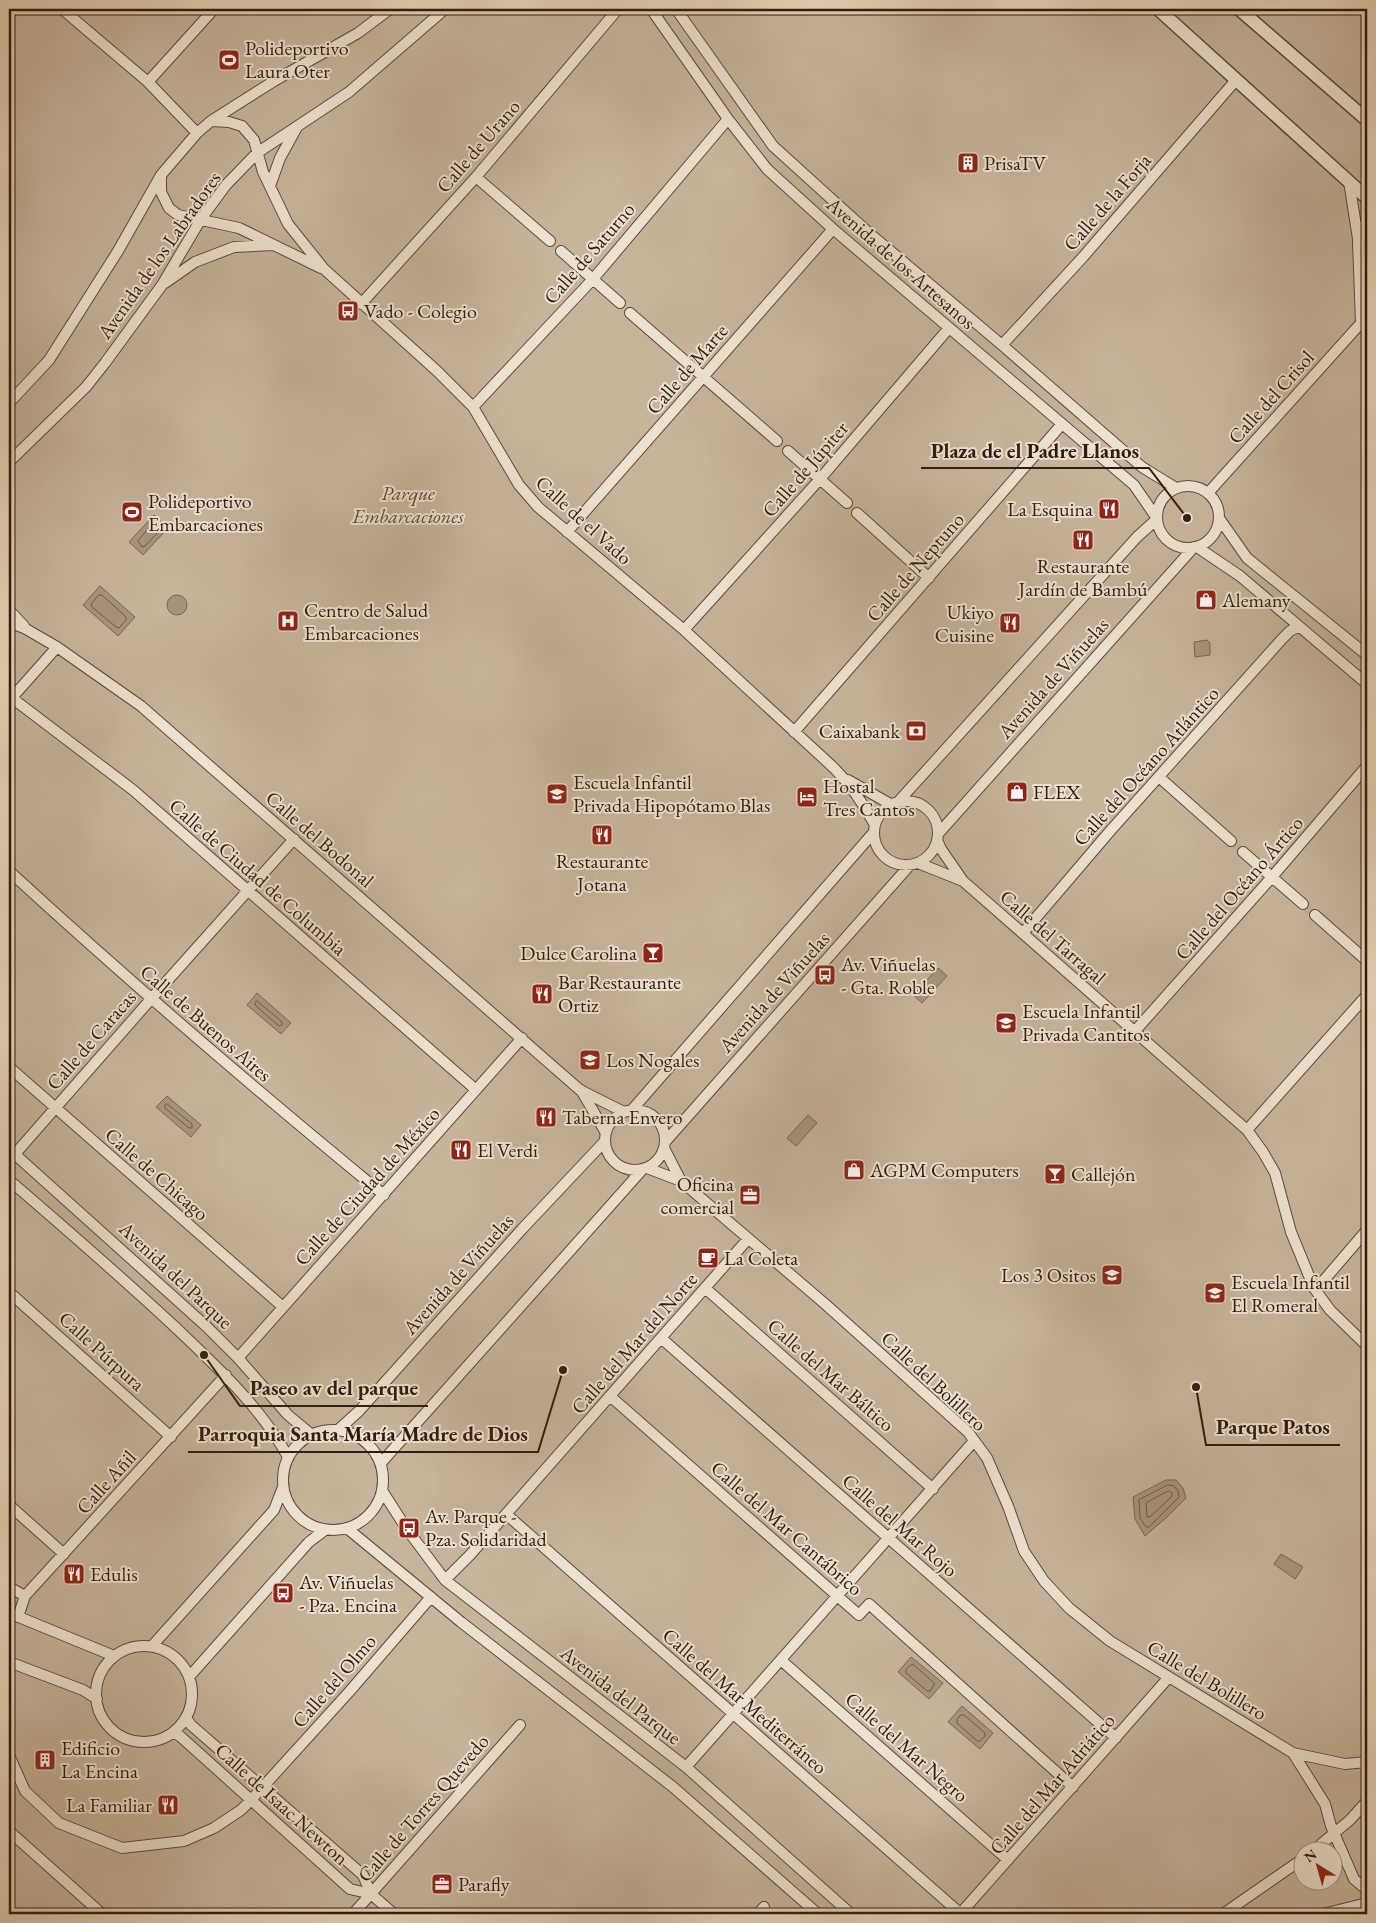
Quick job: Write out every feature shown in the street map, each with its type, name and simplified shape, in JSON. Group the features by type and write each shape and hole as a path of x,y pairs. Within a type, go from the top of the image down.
{"street":[{"path":"62,9 148,82 197,133"},
{"path":"148,82 214,9"},
{"name":"Avenida de los Labradores","path":"9,403 50,360 118,251 161,175 197,133 211,121 274,81 358,34 390,9"},
{"name":"Avenida de los Labradores","path":"9,462 86,387 129,332 162,285 201,219 222,190 257,153 350,92 445,9"},
{"name":"Calle de Urano","path":"361,304 476,177 618,9"},
{"name":"Avenida de los Artesanos","path":"651,9 728,119 767,169 833,230 1134,485 1157,518"},
{"name":"Avenida de los Artesanos","path":"676,9 773,146 869,233 1002,345 1142,467 1176,488"},
{"path":"1158,9 1367,198"},
{"path":"1239,9 1367,120"},
{"name":"Calle de la Forja","path":"1002,345 1083,257 1236,80"},
{"name":"Calle de Saturno","path":"472,407 593,279 728,119"},
{"path":"211,121 229,122 242,126 254,140 263,172 288,224 324,270"},
{"path":"270,186 280,158 297,127"},
{"path":"161,175 161,192 169,208 178,215 239,228 324,270"},
{"path":"476,177 550,242"},
{"path":"1349,181 1358,242 1364,323"},
{"path":"1358,242 1367,220"},
{"name":"Calle de Marte","path":"567,532 833,230"},
{"path":"162,285 195,262 234,246 275,245"},
{"path":"561,251 620,303"},
{"path":"1360,279 1367,269"},
{"name":"Calle de el Vado","path":"324,270 437,372 472,407 519,485 538,507 684,630 843,777"},
{"path":"630,313 777,441"},
{"name":"Calle del Crisol","path":"1208,493 1364,323"},
{"name":"Calle de Júpiter","path":"684,630 820,479 949,328"},
{"name":"Calle de Neptuno","path":"794,732 1062,424"},
{"path":"788,451 847,503"},
{"path":"1219,518 1218,525 1210,539 1195,547 1180,547 1172,544 1158,528 1157,518 1160,503 1164,496 1176,488 1193,486 1208,493 1214,500 1219,518 1247,558 1367,655"},
{"path":"857,513 929,578"},
{"name":"Avenida de Viñuelas","path":"896,803 1137,537 1157,518"},
{"path":"1195,547 1240,576 1367,684"},
{"name":"Avenida de Viñuelas","path":"938,837 1195,547"},
{"name":"Calle del Bodonal","path":"9,610 26,629"},
{"name":"Calle del Bodonal","path":"9,622 26,629 57,647 141,706 580,1090 627,1111"},
{"name":"Calle del Océano Atlántico","path":"1023,933 1111,830 1290,631 1298,627"},
{"path":"10,700 57,647"},
{"name":"Calle de Ciudad de Columbia","path":"10,700 132,790 475,1090"},
{"name":"Calle del Océano Ártico","path":"1135,1031 1272,877 1367,766"},
{"path":"843,777 875,797 896,803"},
{"path":"843,777 868,811 875,829 875,841 883,856 892,862 914,864 930,854 938,837 937,824 933,816 926,808 908,801 896,803 885,810 875,829"},
{"path":"1159,778 1232,841"},
{"name":"Avenida de Viñuelas","path":"627,1111 875,829"},
{"name":"Calle del Tarragal","path":"938,837 941,849 963,881 1246,1130 1263,1152 1275,1173 1291,1232 1314,1288 1330,1310 1367,1346"},
{"name":"Calle de Caracas","path":"12,1151 55,1108 294,839"},
{"path":"1243,852 1303,904"},
{"name":"Avenida de Viñuelas","path":"664,1145 914,864"},
{"name":"Calle del Tarragal","path":"914,864 963,881"},
{"name":"Calle de Buenos Aires","path":"9,872 264,1097 384,1195"},
{"path":"1315,915 1367,961"},
{"path":"1246,1130 1367,995"},
{"name":"Calle de Ciudad de México","path":"238,1358 522,1038"},
{"name":"Calle de Chicago","path":"9,1067 283,1307"},
{"name":"Calle del Bodonal","path":"580,1090 605,1137"},
{"path":"638,1110 652,1116 660,1124 664,1132 664,1145 681,1181 644,1169 631,1170 622,1168 612,1161 606,1149 605,1137 616,1117 627,1111 638,1110"},
{"name":"Avenida de Viñuelas","path":"338,1430 359,1411 605,1137"},
{"path":"381,1463 644,1169 654,1163 664,1145"},
{"name":"Avenida del Parque","path":"12,1151 207,1326 288,1415 312,1434"},
{"name":"Avenida del Parque","path":"9,1180 114,1270 226,1375 261,1416 288,1457"},
{"name":"Calle del Bolillero","path":"681,1181 824,1303 968,1432 988,1458 1024,1551 1044,1581 1069,1608 1110,1641 1293,1753"},
{"path":"1314,1288 1325,1279 1367,1230"},
{"name":"Calle del Mar del Norte","path":"445,1580 506,1514 748,1239"},
{"name":"Calle del Mar Báltico","path":"705,1288 933,1489"},
{"name":"Calle Púrpura","path":"9,1292 171,1437"},
{"name":"Calle del Mar Rojo","path":"661,1338 1116,1738"},
{"name":"Calle Añil","path":"13,1615 26,1596 226,1375"},
{"name":"Calle del Mar Cantábrico","path":"610,1396 859,1615 869,1604 1073,1787"},
{"path":"152,1646 274,1510 283,1487 288,1457 298,1444 312,1434 325,1430 352,1433 364,1440 374,1450 381,1463 384,1477 378,1504 360,1524 348,1529 325,1530 308,1524 298,1517 288,1502 283,1487"},
{"path":"686,1767 782,1661 974,1441"},
{"name":"Avenida del Parque","path":"382,1492 445,1580 686,1767 851,1914"},
{"path":"9,1505 64,1554"},
{"name":"Calle del Mar Mediterráneo","path":"506,1514 961,1914"},
{"name":"Avenida del Parque","path":"348,1529 430,1597 673,1787 818,1914"},
{"path":"189,1677 310,1542 325,1530"},
{"path":"9,1587 26,1596"},
{"name":"Calle del Olmo","path":"9,1755 26,1791 59,1823 122,1848 184,1841 214,1828 241,1810 264,1788 430,1597"},
{"path":"13,1615 114,1656"},
{"path":"138,1646 152,1646 165,1650 184,1667 189,1677 192,1691 191,1705 186,1718 173,1732 160,1739 146,1742 132,1740 119,1735 108,1725 100,1713 96,1699 98,1680 104,1667 114,1656 138,1646"},
{"name":"Calle del Mar Negro","path":"782,1661 1008,1860"},
{"path":"9,1662 83,1690 96,1699"},
{"name":"Calle del Mar Adriático","path":"961,1914 1169,1677"},
{"name":"Calle de Isaac Newton","path":"186,1718 191,1725 363,1875 371,1894 394,1914"},
{"name":"Calle de Torres Quevedo","path":"353,1914 520,1726"},
{"name":"Calle de Isaac Newton","path":"173,1732 181,1737 350,1889 371,1894"},
{"path":"1293,1753 1345,1764 1367,1762"},
{"path":"1293,1753 1325,1804 1334,1834 1354,1879 1367,1890"},
{"path":"1326,1840 1350,1820 1367,1801"},
{"path":"9,1832 102,1914"},
{"path":"1223,1914 1294,1865"},
{"path":"1323,1914 1367,1904"}],"green space":[{"name":"Parque Embarcaciones","path":"9,9 1367,9 1367,1914 9,1914"}],"water":[{"path":"154,515 168,528 143,555 129,542"},
{"path":"100,586 135,617 118,636 83,605"},
{"path":"177,595 184,598 187,605 184,612 177,615 170,612 167,605 170,598"},
{"path":"1207,640 1210,643 1210,655 1195,657 1194,642"},
{"path":"938,968 947,976 922,1003 913,995"},
{"path":"257,993 291,1023 281,1034 247,1005"},
{"path":"167,1096 201,1125 191,1137 156,1107"},
{"path":"808,1115 817,1123 796,1146 787,1138"},
{"path":"1166,1480 1176,1480 1183,1488 1186,1498 1145,1536 1135,1519 1133,1497"},
{"path":"1281,1554 1303,1567 1295,1579 1274,1564"},
{"path":"911,1657 943,1683 929,1699 898,1672"},
{"path":"962,1706 993,1733 980,1749 948,1722"}],"tunnel":[{"path":"1231,841 1243,852"},
{"path":"1303,904 1315,915"}],"place":[{"name":"Polideportivo Laura Oter","path":"229,60"},
{"name":"PrisaTV","path":"968,163"},
{"name":"Vado - Colegio","path":"348,311"},
{"name":"La Esquina","path":"1109,509"},
{"name":"Polideportivo Embarcaciones","path":"132,512"},
{"name":"Plaza de el Padre Llanos","path":"1187,518"},
{"name":"Restaurante Jardín de Bambú","path":"1083,540"},
{"name":"Alemany","path":"1206,600"},
{"name":"Centro de Salud Embarcaciones","path":"288,621"},
{"name":"Ukiyo Cuisine","path":"1010,623"},
{"name":"Caixabank","path":"916,731"},
{"name":"FLEX","path":"1017,792"},
{"name":"Escuela Infantil Privada Hipopótamo Blas","path":"557,794"},
{"name":"Hostal Tres Cantos","path":"807,797"},
{"name":"Restaurante Jotana","path":"602,835"},
{"name":"Dulce Carolina","path":"653,953"},
{"name":"Av. Viñuelas - Gta. Roble","path":"825,975"},
{"name":"Bar Restaurante Ortiz","path":"542,994"},
{"name":"Escuela Infantil Privada Cantitos","path":"1006,1023"},
{"name":"Los Nogales","path":"590,1060"},
{"name":"Taberna Envero","path":"546,1117"},
{"name":"El Verdi","path":"461,1150"},
{"name":"AGPM Computers","path":"854,1170"},
{"name":"Callejón","path":"1055,1174"},
{"name":"Oficina comercial","path":"750,1195"},
{"name":"La Coleta","path":"708,1258"},
{"name":"Los 3 Ositos","path":"1112,1275"},
{"name":"Escuela Infantil El Romeral","path":"1215,1293"},
{"name":"Paseo av del parque","path":"204,1355"},
{"name":"Parroquia Santa María Madre de Dios","path":"563,1370"},
{"name":"Parque Patos","path":"1196,1387"},
{"name":"Av. Parque - Pza. Solidaridad","path":"409,1528"},
{"name":"Edulis","path":"74,1574"},
{"name":"Av. Viñuelas - Pza. Encina","path":"283,1593"},
{"name":"Edificio La Encina","path":"45,1760"},
{"name":"La Familiar","path":"168,1805"},
{"name":"Parafly","path":"442,1884"}]}
